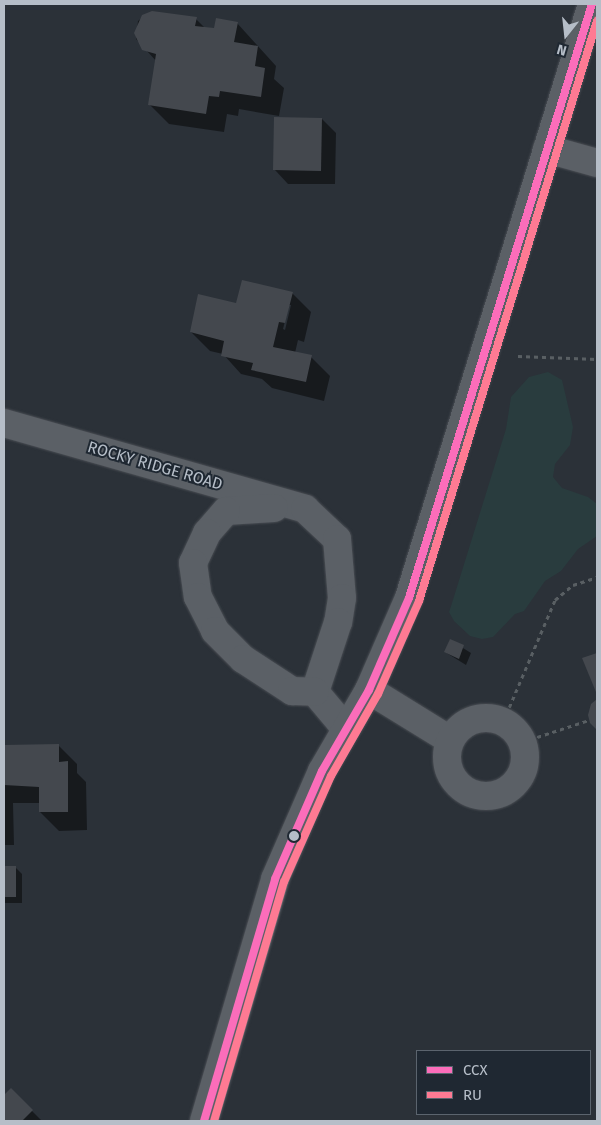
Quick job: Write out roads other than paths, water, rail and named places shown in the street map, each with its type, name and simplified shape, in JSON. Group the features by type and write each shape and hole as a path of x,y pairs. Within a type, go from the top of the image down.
{"street":[{"path":"204,1121 275,879 322,771 369,690 409,598 437,514 592,4"},
{"path":"547,150 597,163"},
{"name":"ROCKY RIDGE ROAD","path":"4,423 305,509 336,539 341,568 338,622 316,692 292,691 269,678 243,659 215,631 198,597 193,563 207,533 226,511 254,507 305,509"},
{"path":"369,690 450,740"},
{"path":"316,692 346,729"},
{"path":"482,718 503,722 511,727 522,742 524,763 516,782 498,794 487,796 465,790 456,783 447,763 450,740 456,732 472,720 482,718"}]}
